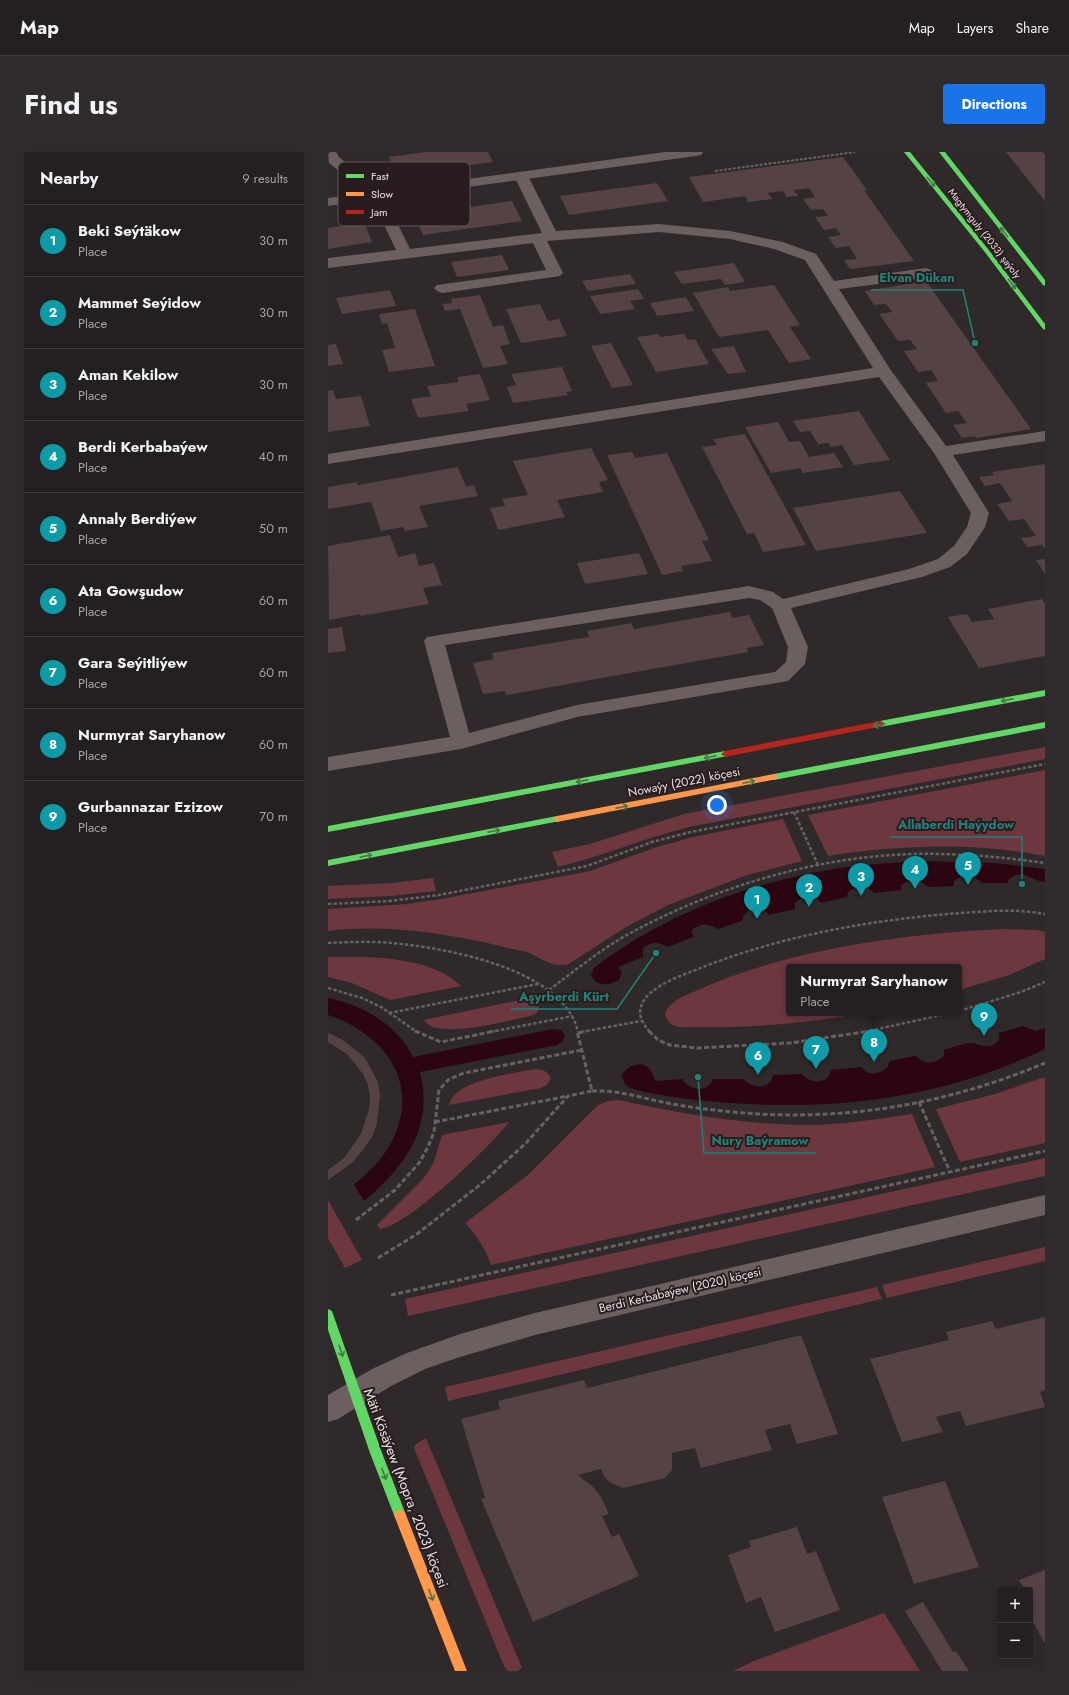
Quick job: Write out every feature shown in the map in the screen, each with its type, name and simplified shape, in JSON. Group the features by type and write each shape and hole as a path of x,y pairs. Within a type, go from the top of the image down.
{"main road":[{"name":"Magtymguly (2033) şaýoly","path":"907,152 986,250 1045,328"},
{"name":"Magtymguly (2033) şaýoly","path":"942,152 1045,284"},
{"name":"Nowaýy (2022) köçesi","path":"328,829 1045,693"},
{"name":"Nowaýy (2022) köçesi","path":"328,864 1045,725"},
{"name":"Mäti Kösäýew (Mopra, 2023) köçesi","path":"328,1314 376,1453 461,1671"}],"street":[{"path":"329,152 338,163"},
{"path":"470,183 690,152"},
{"path":"442,288 555,273 545,237 521,176"},
{"path":"328,202 338,201"},
{"path":"392,226 405,253"},
{"path":"328,263 545,237 659,228 730,235 778,245 811,257 883,371 942,452 980,513 976,527 961,550 944,563 915,573 780,605"},
{"path":"829,286 926,273"},
{"path":"328,459 883,371"},
{"path":"942,452 1045,436"},
{"path":"328,764 461,742 577,711 781,677 795,664 798,647 780,605 766,596 749,592 434,641 461,742"},
{"name":"Berdi Kerbabaýew (2020) köçesi","path":"328,1410 383,1377 416,1361 470,1342 535,1324 1045,1206"}],"path":[{"path":"328,904 408,899 587,866 652,842 691,832 1045,764"},
{"path":"794,812 818,865"},
{"path":"549,990 615,943 673,911 746,883 818,865 874,857 958,854 1045,863"},
{"path":"940,1016 919,1022 849,1036 766,1045 709,1047 673,1046 652,1037 641,1021 642,1003 653,990 698,968 773,944 845,929 931,916 1002,911 1035,912 1045,914"},
{"path":"328,943 399,944 430,947 506,969 549,990 561,1000 573,1016 592,1091"},
{"path":"962,1010 1045,982"},
{"path":"389,1013 538,984"},
{"path":"328,988 362,998 389,1013 419,1034 441,1042 573,1016"},
{"path":"578,1033 641,1021"},
{"path":"356,1220 376,1208 397,1190 426,1152 434,1132 438,1093 441,1086 449,1079 464,1073 582,1050"},
{"path":"435,1122 592,1091 605,1090 668,1103 756,1114 807,1116 842,1113 919,1102 965,1092 995,1083 1045,1063"},
{"path":"378,1258 417,1234 481,1184 526,1143 568,1096"},
{"path":"919,1102 950,1172"},
{"path":"391,1295 1045,1151"}],"shaded area":[{"path":"1045,747 1045,759 689,827 558,867 552,852 590,844 684,814"},
{"path":"1045,770 1045,856 964,847 909,847 828,856 808,815"},
{"path":"783,819 802,861 747,875 668,905 626,927 567,965 556,965 546,962 524,951 438,934 394,929 350,929 328,931 328,909 407,904 590,871 657,847 693,837"},
{"path":"922,861 995,863 1045,869 1045,882 1018,875 1013,876 1008,880 1008,883 982,883 972,876 965,876 954,881 954,886 928,887 922,882 912,880 901,885 901,890 874,893 868,888 861,886 848,892 847,897 821,903 815,898 808,897 795,903 795,909 769,915 762,909 749,910 743,917 742,921 718,929 708,925 699,926 692,930 693,937 668,947 658,943 649,944 643,948 643,957 618,967 622,973 619,980 615,982 603,984 596,982 591,975 594,968 649,932 678,917 738,893 802,875 834,869"},
{"path":"433,878 436,891 391,896 328,899 328,886 392,883"},
{"path":"1006,929 1037,930 1045,932 1045,959 1009,975 962,989 962,964 786,964 786,1016 845,1016 822,1020 739,1027 677,1027 667,1020 665,1014 670,1005 685,996 735,975 772,963 811,953 890,939 968,931"},
{"path":"328,957 380,958 416,963 448,976 461,986 390,1000 352,983 328,977"},
{"path":"328,998 353,1005 377,1018 398,1035 413,1057 553,1029 561,1030 565,1035 563,1041 557,1045 420,1072 423,1088 423,1107 421,1123 415,1138 408,1153 399,1166 377,1190 364,1201 354,1185 379,1161 395,1134 401,1112 402,1091 396,1071 386,1054 370,1038 351,1025 328,1015"},
{"path":"525,999 532,999 538,1003 539,1008 537,1013 491,1025 457,1029 442,1029 431,1026 424,1020"},
{"path":"1023,1026 1035,1031 1045,1028 1045,1049 1001,1068 957,1083 912,1093 866,1100 820,1104 774,1105 727,1103 680,1098 633,1089 623,1081 622,1075 628,1068 640,1064 648,1067 652,1072 655,1081 682,1079 689,1086 698,1089 707,1087 713,1079 743,1079 756,1086 765,1086 771,1080 773,1075 802,1074 809,1080 818,1081 826,1078 831,1070 861,1067 867,1072 878,1073 888,1067 889,1061 916,1056 926,1062 934,1062 944,1056 944,1050 971,1043 989,1046 999,1040 999,1033"},
{"path":"536,1069 545,1071 549,1074 551,1079 547,1085 541,1088 449,1105 453,1096 462,1089 473,1084 486,1079"},
{"path":"1045,1077 1045,1143 960,1162 936,1109 995,1094"},
{"path":"619,1100 714,1118 763,1123 812,1125 837,1124 912,1114 935,1167 491,1265 480,1242 465,1223 528,1175 598,1105 608,1101"},
{"path":"509,1122 468,1166 428,1200 393,1225 380,1229 377,1225 423,1179 433,1164 442,1135"},
{"path":"1045,1158 1045,1176 408,1316 405,1299"},
{"path":"328,1200 362,1260 345,1268 328,1238"},
{"path":"1045,1247 1045,1261 887,1298 882,1285"},
{"path":"877,1287 882,1299 448,1401 445,1387"},
{"path":"426,1438 522,1668 517,1671 508,1671 504,1666 414,1448 416,1444"},
{"path":"884,1613 920,1671 733,1671 754,1661"}],"building":[{"path":"425,152 488,152 493,162 470,165 470,162 391,162 389,157"},
{"path":"1006,152 1045,152 1045,201"},
{"path":"843,157 867,190 864,190 914,261 850,269 844,260 857,259 849,246 836,248 828,237 841,235 836,228 824,230 815,217 828,216 823,209 811,210 803,199 815,197 809,188 794,190 798,196 787,197 783,191 768,193 772,199 748,202 745,196 703,202 689,177"},
{"path":"657,183 668,201 569,215 560,196"},
{"path":"512,201 522,221 423,235 419,226 470,226 470,207"},
{"path":"340,226 366,226 372,242 328,249 328,228"},
{"path":"502,255 509,270 457,277 451,262"},
{"path":"734,263 745,282 725,285 721,279 682,284 674,272"},
{"path":"630,274 636,284 588,291 582,281"},
{"path":"926,281 1031,429 976,438 975,436 962,438 953,425 967,423 958,411 946,413 926,383 938,381 931,370 918,372 904,351 917,349 910,340 898,341 879,314 892,312 886,304 874,305 865,291"},
{"path":"774,285 800,325 790,327 811,359 789,363 768,330 719,337 693,293 728,287 730,291"},
{"path":"638,289 644,299 630,301 635,309 600,314 590,296"},
{"path":"390,290 396,306 342,314 336,298"},
{"path":"480,295 493,327 503,325 510,344 500,346 508,364 483,368 460,309 445,311 442,304 452,303 451,299"},
{"path":"686,297 694,311 657,316 650,303"},
{"path":"540,304 548,321 559,319 567,336 521,343 506,309"},
{"path":"415,309 435,366 389,372 382,350 395,348 387,323 382,324 379,314"},
{"path":"658,334 660,337 684,334 688,340 695,339 709,364 656,372 637,337"},
{"path":"611,343 633,385 612,388 591,346"},
{"path":"336,344 343,364 328,366 328,345"},
{"path":"734,346 746,372 728,374 711,349"},
{"path":"562,367 572,391 566,392 568,395 513,403 507,387 516,385 511,374"},
{"path":"480,374 490,400 466,404 469,411 418,418 411,399 431,396 427,386 459,382 457,377"},
{"path":"333,390 336,399 361,396 370,426 328,432 328,391"},
{"path":"859,411 890,460 854,465 842,445 831,447 829,443 818,444 810,431 800,432 793,421"},
{"path":"778,422 789,442 800,441 809,457 834,453 843,467 803,473 800,468 771,473 745,427"},
{"path":"745,434 806,545 763,552 754,533 747,534 702,447 717,445 713,439"},
{"path":"591,448 608,480 599,482 603,492 557,500 565,517 498,530 490,508 505,506 502,499 528,495 513,461"},
{"path":"632,452 635,458 667,453 709,540 702,541 712,561 681,566 683,571 662,575 607,455"},
{"path":"1045,464 1045,549 1042,545 1027,547 1021,538 1036,536 1024,519 1009,521 997,504 1012,501 1000,483 985,486 979,477 994,475 992,472"},
{"path":"458,467 466,487 474,485 478,496 419,506 428,527 405,531 403,527 381,531 371,502 328,509 328,487 357,482 358,485"},
{"path":"900,491 927,533 816,551 793,508"},
{"path":"390,535 398,557 415,553 419,566 434,563 442,585 423,588 429,604 329,620 328,546"},
{"path":"639,553 648,574 585,584 577,563"},
{"path":"1045,559 1045,574 1036,560"},
{"path":"1042,599 1045,604 1045,656 979,668 948,617 967,614 972,622 994,619 988,609"},
{"path":"730,612 732,618 749,615 764,645 747,648 748,652 506,695 505,691 483,694 473,663 494,659 492,653 589,637 587,631 631,623 634,629"},
{"path":"342,627 346,651 328,653 328,629"},
{"path":"328,1033 343,1040 365,1058 378,1082 380,1096 377,1123 372,1137 352,1163 328,1180 328,1170 344,1158 361,1134 369,1109 370,1097 368,1085 363,1074 347,1054 328,1042"},
{"path":"1045,1317 1045,1390 1040,1392 1045,1407 966,1426 960,1411 936,1417 943,1432 902,1442 870,1359 949,1340 946,1332 992,1321 996,1329"},
{"path":"801,1335 838,1434 797,1444 790,1424 765,1430 772,1450 701,1468 695,1448 672,1453 672,1470 665,1478 623,1488 609,1482 601,1469 578,1475 593,1487 601,1497 609,1514 602,1516 612,1537 619,1534 639,1576 533,1622 481,1499 485,1498 461,1419 500,1409 498,1401 584,1380 587,1388"},
{"path":"945,1481 979,1567 914,1584 882,1497"},
{"path":"797,1527 807,1554 816,1551 840,1610 775,1632 761,1597 746,1603 728,1555 751,1547 749,1541"},
{"path":"1045,1570 1045,1644 1033,1622 1033,1587 1023,1587 1019,1580"},
{"path":"923,1602 953,1652 956,1651 969,1671 942,1671 905,1611"}],"traffic: fast":[{"path":"907,152 986,250 1045,328"},
{"path":"942,152 1045,284"},
{"path":"880,724 1045,693"},
{"path":"774,777 1045,725"},
{"path":"328,829 725,754"},
{"path":"328,863 557,819"},
{"path":"328,1314 376,1453 400,1515"}],"traffic: slow":[{"path":"557,819 774,777"},
{"path":"400,1515 461,1671"}],"traffic: jam":[{"path":"725,754 880,724"}],"place":[{"name":"Elvan Dükan","path":"975,343"},
{"name":"Allaberdi Haýydow","path":"1022,884"},
{"name":"Annaly Berdiýew","path":"968,885"},
{"name":"Berdi Kerbabaýew","path":"915,889"},
{"name":"Aman Kekilow","path":"861,896"},
{"name":"Mammet Seýidow","path":"809,907"},
{"name":"Beki Seýtäkow","path":"757,919"},
{"name":"Aşyrberdi Kürt","path":"656,953"},
{"name":"Gurbannazar Ezizow","path":"984,1036"},
{"name":"Nurmyrat Saryhanow","path":"874,1062"},
{"name":"Gara Seýitliýew","path":"816,1069"},
{"name":"Ata Gowşudow","path":"758,1075"},
{"name":"Nury Baýramow","path":"698,1077"}]}
